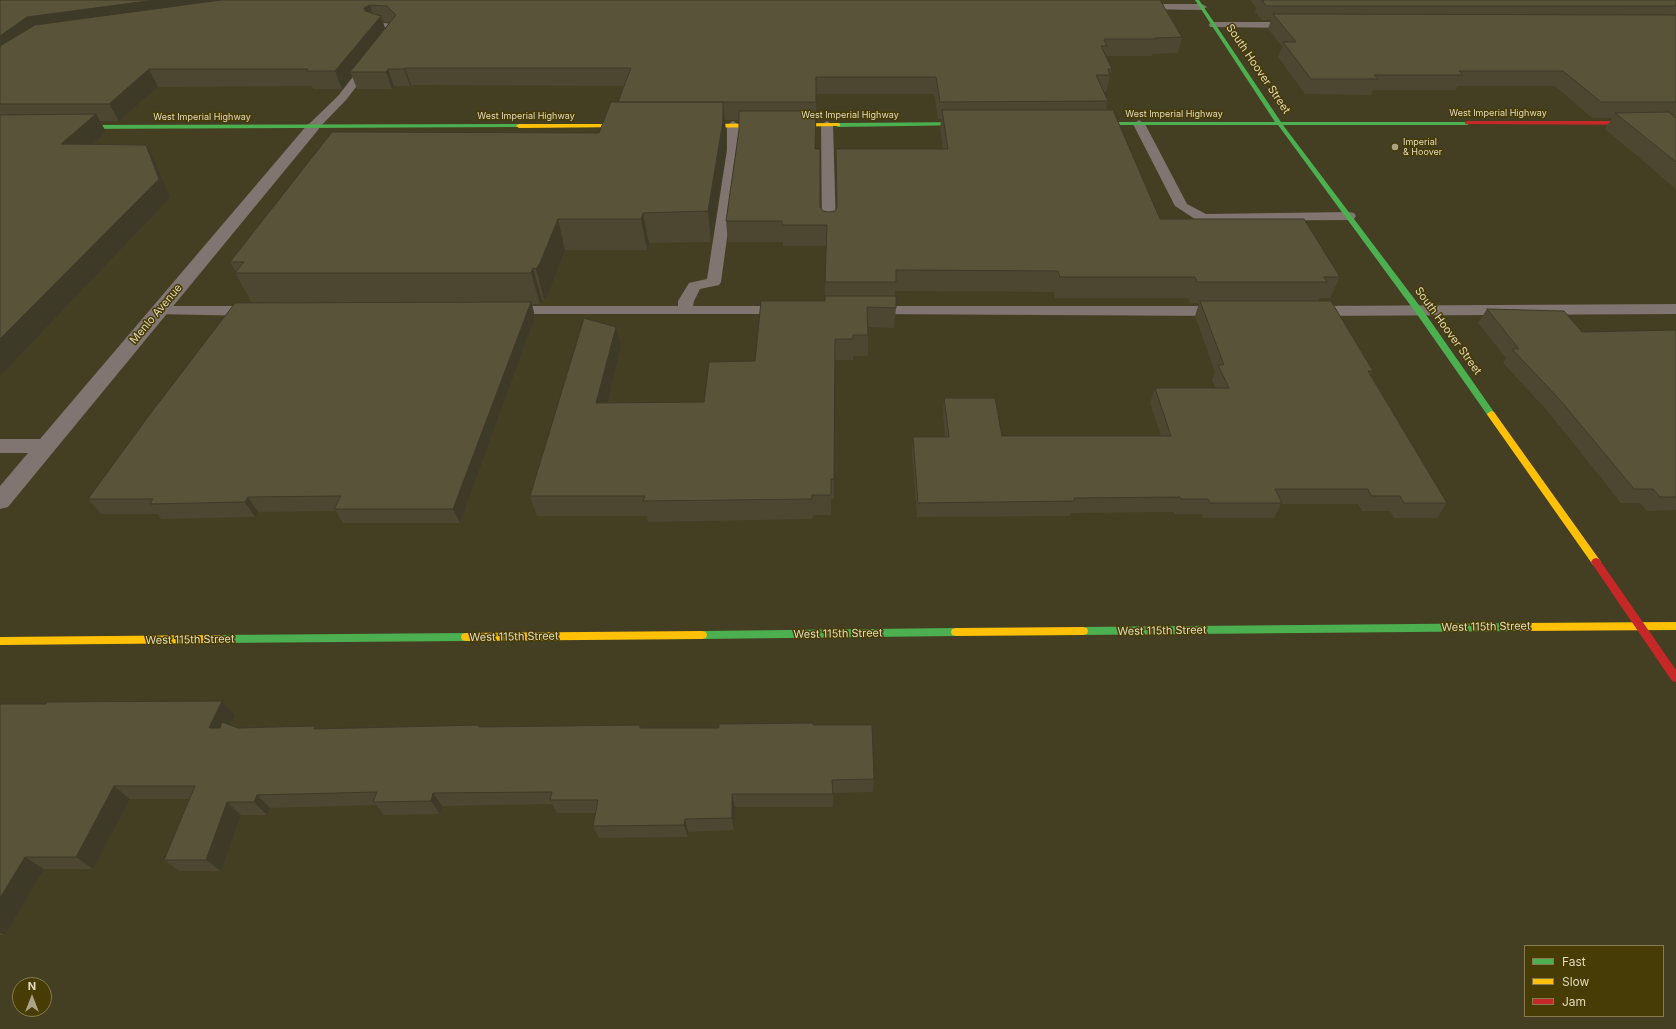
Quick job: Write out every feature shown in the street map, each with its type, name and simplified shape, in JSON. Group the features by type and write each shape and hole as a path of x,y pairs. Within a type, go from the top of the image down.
{"street":[{"name":"South Hoover Street","path":"1200,3 1279,123 1419,311 1642,626 1676,678"},
{"name":"West Imperial Highway","path":"1083,124 1676,123"},
{"name":"West Imperial Highway","path":"688,126 981,124"},
{"name":"West Imperial Highway","path":"63,127 642,126"},
{"name":"Menlo Avenue","path":"0,502 44,446 313,127"},
{"path":"0,446 44,446"},
{"name":"West 115th Street","path":"0,641 1676,626"}],"lane":[{"path":"1130,7 1200,3"},
{"path":"313,127 342,98 395,30 388,26 376,25"},
{"path":"1214,25 1302,25"},
{"path":"1660,123 1676,135"},
{"path":"1139,124 1182,206 1203,218 1349,216"},
{"path":"827,125 829,228"},
{"path":"685,311 686,301 694,286 714,282 733,150 733,126"},
{"path":"1299,311 1676,309"},
{"path":"159,311 270,311"},
{"path":"493,311 796,311"},
{"path":"852,311 1235,311"}],"building":[{"path":"0,0 155,0 27,17 0,36"},
{"path":"221,0 1160,0 1182,37 1155,38 1156,39 1105,39 1104,40 1107,46 1101,46 1112,69 1108,69 1110,75 1096,75 1108,101 940,102 936,77 816,77 816,102 618,102 631,68 405,68 388,69 386,72 350,72 396,15 387,6 370,5 364,8 365,11 381,16 335,71 306,71 308,69 149,69 109,104 0,104 0,46 35,25"},
{"path":"1262,0 1676,0 1676,6 1266,6"},
{"path":"1273,14 1676,15 1676,102 1601,102 1563,71 1459,71 1463,75 1374,75 1378,79 1311,79 1283,42 1296,42"},
{"path":"611,102 723,102 723,121 708,211 643,213 641,219 558,219 540,263 536,269 533,268 531,273 235,273 244,262 230,262 332,132 599,133"},
{"path":"942,110 1113,110 1160,219 1304,219 1340,277 1324,277 1327,282 1197,282 1195,277 1060,277 1058,271 896,270 896,282 825,282 827,225 782,225 782,221 726,221 739,130 739,111 816,111 815,149 820,149 820,207 823,211 829,212 835,211 837,207 836,149 948,149"},
{"path":"1669,112 1676,118 1676,162 1615,113"},
{"path":"96,114 61,144 146,145 159,179 0,339 0,115"},
{"path":"825,296 896,296 896,308 867,307 868,335 853,335 853,339 835,339 834,479 831,479 831,495 812,495 812,499 643,501 645,496 530,496 584,318 616,327 596,403 704,402 709,362 755,361 761,301 825,301"},
{"path":"1200,301 1331,301 1373,371 1368,371 1447,503 1404,503 1400,496 1371,496 1368,489 1275,489 1282,503 1210,503 1208,499 1181,499 1180,497 1074,498 1075,501 918,503 913,437 949,437 944,398 995,398 1002,436 1171,436 1155,388 1229,388 1218,365 1224,365"},
{"path":"531,302 453,509 334,509 341,496 248,497 245,502 150,504 153,499 88,499 150,414 235,303"},
{"path":"1487,309 1564,311 1582,332 1676,330 1676,497 1660,497 1653,489 1634,489 1560,400 1512,349 1519,349"},
{"path":"222,701 209,728 220,728 222,722 238,728 315,726 314,729 479,725 479,727 640,725 640,728 719,728 719,724 813,723 813,725 872,725 874,779 832,780 833,794 732,794 732,818 685,819 684,825 593,826 598,800 550,800 552,792 433,793 431,801 373,802 377,792 257,795 254,802 227,802 206,860 164,860 195,786 114,786 76,857 25,857 0,898 0,704 46,704 47,702"}],"traffic: fast":[{"path":"1197,0 1279,123 1419,311 1491,414"},
{"path":"1089,124 1467,123"},
{"path":"838,125 971,124"},
{"path":"73,127 519,126"},
{"path":"1083,631 1519,627"},
{"path":"702,635 956,632"},
{"path":"220,639 466,637"}],"traffic: slow":[{"path":"695,126 838,125"},
{"path":"519,126 631,126"},
{"path":"1491,414 1596,562"},
{"path":"1519,627 1676,626"},
{"path":"956,632 1083,631"},
{"path":"466,637 702,635"},
{"path":"0,641 220,639"}],"traffic: jam":[{"path":"1467,123 1676,123"},
{"path":"1596,562 1676,678"}],"place":[{"name":"Imperial & Hoover","path":"1395,147"}]}
